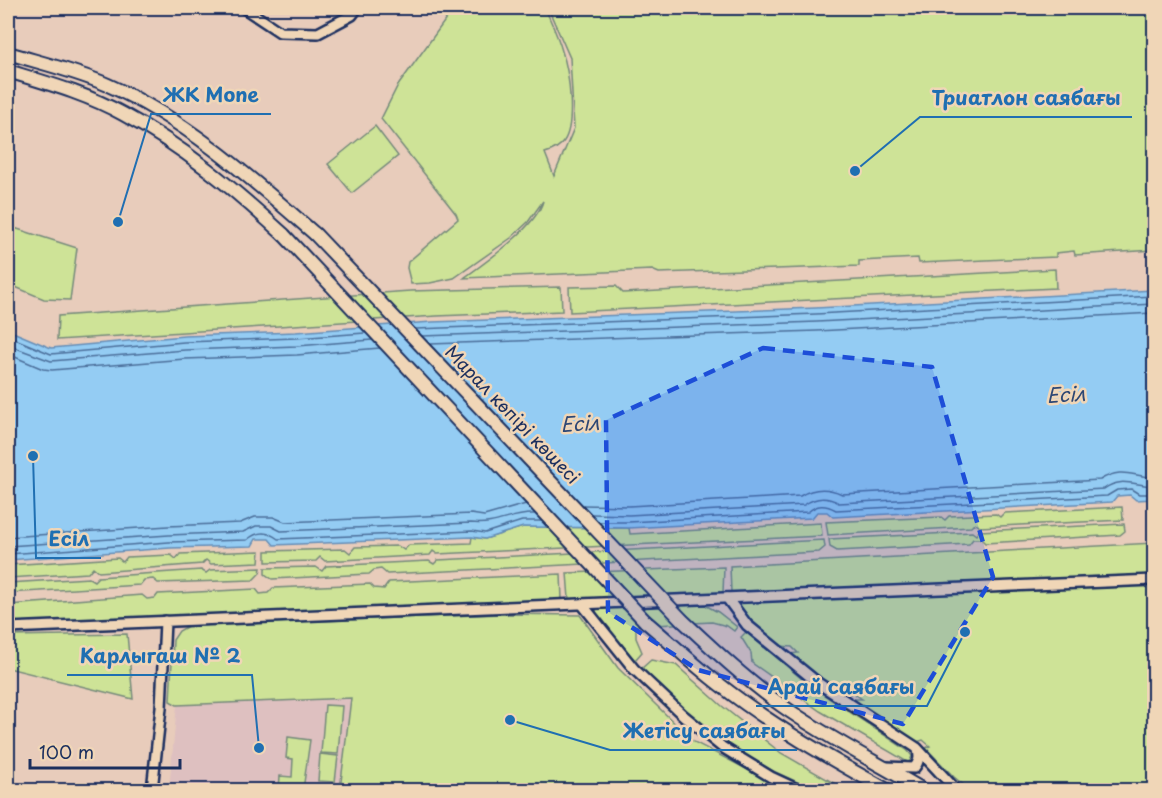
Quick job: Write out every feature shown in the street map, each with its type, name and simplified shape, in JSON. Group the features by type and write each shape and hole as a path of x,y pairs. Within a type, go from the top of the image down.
{"main road":[{"name":"Марал көпірі көшесі","path":"8,53 98,81 150,106 222,154 315,234 683,621 747,680 823,732 923,790"},
{"path":"8,71 65,88 122,113 214,173 284,235 645,621 718,683 762,716 883,789"}],"street":[{"path":"244,8 280,32 318,33 352,15 357,8"},
{"path":"8,628 1155,580"},
{"path":"727,598 747,625 818,683 917,748 956,790"},
{"path":"582,604 634,669 684,716 722,747 771,777 799,790"},
{"path":"152,790 161,708 165,621"},
{"path":"882,766 914,768 920,757 917,748"}],"highlighted area":[{"path":"763,348 932,367 993,577 903,724 698,670 608,612 606,420"}],"shaded area":[{"path":"352,698 340,790 169,790 177,705"}],"green space":[{"path":"454,8 545,8 565,60 570,97 568,133 560,146 545,153 554,176 574,128 570,58 548,8 1154,8 1154,250 1075,255 1074,251 1056,253 1056,257 919,263 918,258 859,261 859,266 659,273 652,270 464,278 521,232 539,211 543,201 528,222 511,238 454,278 411,284 407,268 408,262 458,219 381,119 397,87"},
{"path":"375,126 398,156 352,193 328,164"},
{"path":"8,226 77,248 70,300 44,299 8,284"},
{"path":"1055,269 1056,288 570,312 569,287 616,286 623,293"},
{"path":"561,287 562,311 437,316 57,340 58,316 410,291"},
{"path":"1122,507 1123,520 980,527 975,523 971,527 828,535 826,522 941,517 945,520 949,516 996,514 1000,517 1004,513"},
{"path":"821,523 822,536 437,554 433,551 430,555 325,561 320,557 316,561 266,562 266,551 345,549 350,553 355,547 398,546 404,550 409,545 471,543 472,537 485,539 523,527 629,528 630,534"},
{"path":"1124,524 1125,531 1120,535 985,543 981,539 973,539 969,544 837,551 830,547 829,539 972,532 976,535 979,531"},
{"path":"824,540 825,547 819,552 387,574 381,569 369,574 272,579 265,574 265,568 316,567 322,571 326,566 429,561 434,564 438,560"},
{"path":"1154,543 1154,790 970,790 926,748 930,746 923,740 917,742 853,699 862,699 853,693 844,695 789,654 798,653 792,647 780,646 739,609 739,603 742,602 731,593 730,566"},
{"path":"260,551 259,562 211,564 206,560 202,564 99,572 93,567 88,573 8,578 8,565 118,558 123,562 127,557 171,555 176,559 180,554"},
{"path":"724,567 723,593 569,599 567,573"},
{"path":"261,568 260,573 253,580 158,583 153,579 144,580 140,585 8,593 8,583 89,578 94,581 98,577 201,570 206,573 210,570"},
{"path":"561,574 562,600 8,623 8,605 142,595 147,599 155,598 158,594 256,589 260,594 268,593 273,588 370,584 374,588 384,589 389,582"},
{"path":"705,605 737,627 734,631 727,626 712,622 636,626 636,638 642,652 635,660 595,614 597,608 601,607"},
{"path":"502,614 580,615 618,668 694,742 787,790 340,790 351,698 177,705 170,701 173,640 179,631 188,626"},
{"path":"746,632 809,685 907,750 912,756 909,763 820,711 752,663 751,653 741,637"},
{"path":"127,634 133,699 8,668 8,636"},
{"path":"651,660 676,665 722,706 781,753 846,790 815,790 773,771 742,753 701,724 641,669"},
{"path":"325,705 342,706 338,754 321,753"},
{"path":"288,737 310,740 303,790 279,790 280,776 292,777 293,759 286,758"},
{"path":"320,754 338,756 335,782 318,781"}],"water":[{"path":"1154,290 1154,499 1136,500 1130,495 1117,496 1112,502 833,517 827,512 817,512 812,518 629,528 523,527 485,539 472,537 274,545 269,539 256,539 252,546 170,548 8,560 8,330 51,348 184,336 296,332 432,322 816,308"}],"place":[{"name":"Триатлон саябағы","path":"855,171"},
{"name":"ЖК Mone","path":"118,222"},
{"name":"Есіл","path":"33,456"},
{"name":"Арай саябағы","path":"965,632"},
{"name":"Жетісу саябағы","path":"510,720"},
{"name":"Карлыгаш № 2","path":"259,748"}]}
